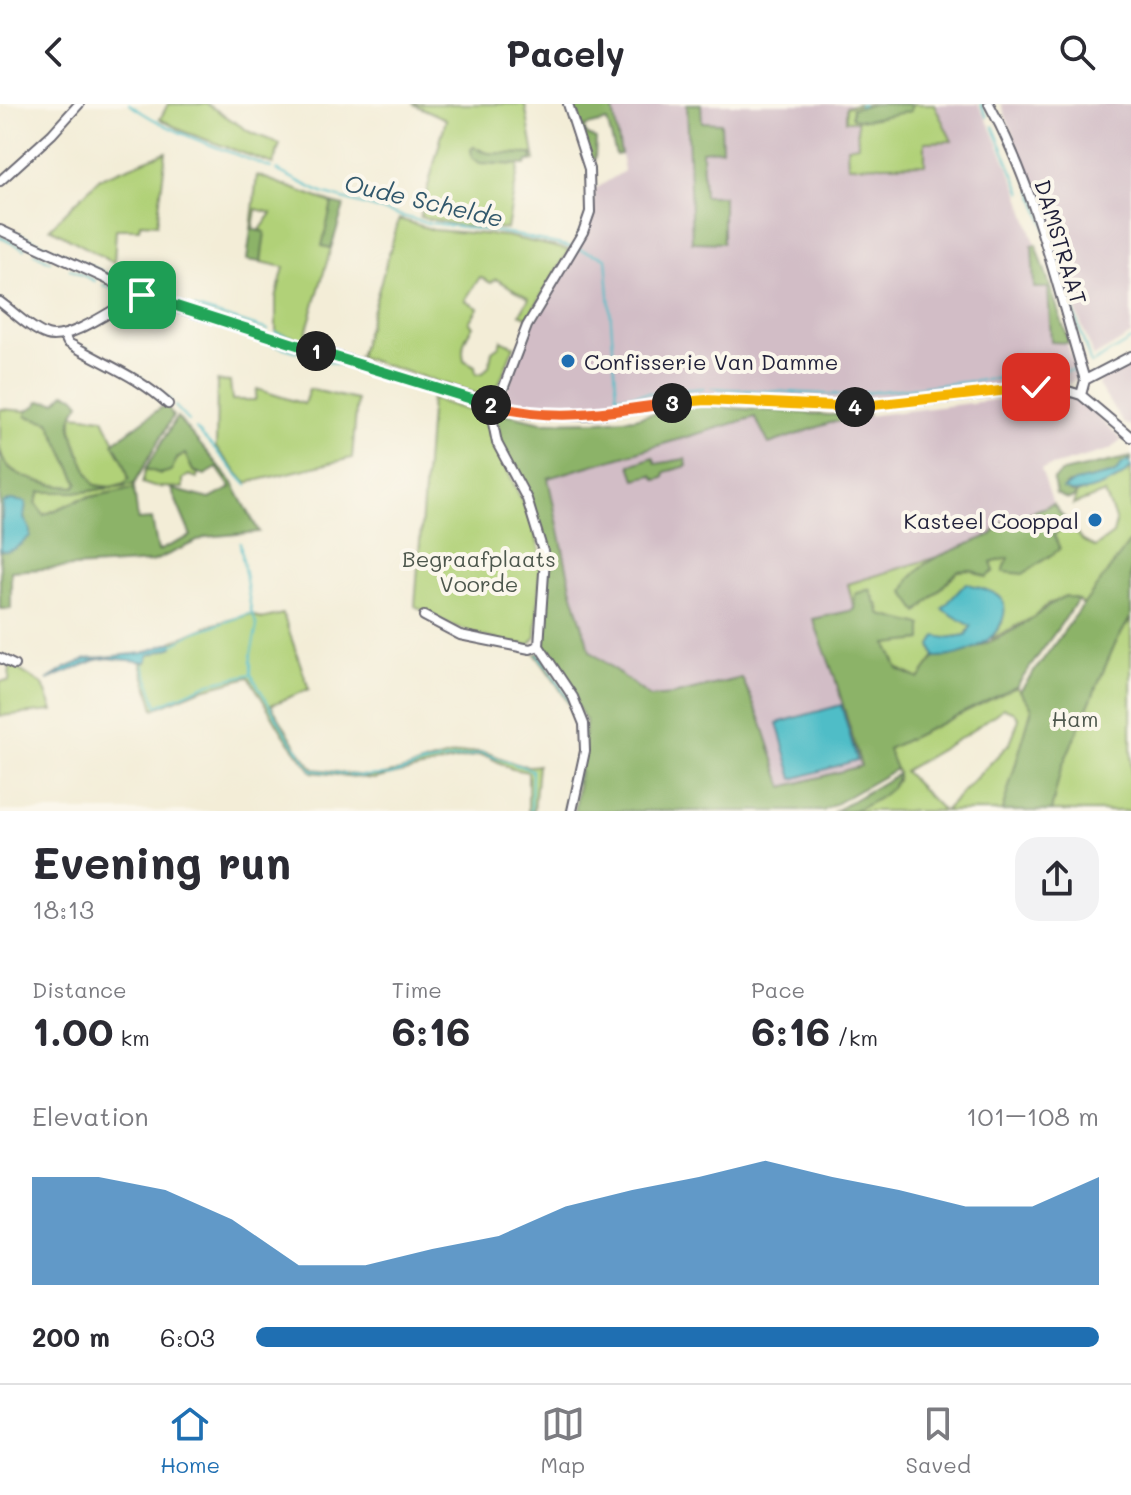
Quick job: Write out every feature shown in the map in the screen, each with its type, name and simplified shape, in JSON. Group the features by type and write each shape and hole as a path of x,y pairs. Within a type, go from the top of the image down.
{"street":[{"path":"0,181 52,134 79,104"},
{"path":"568,104 589,169 590,212 583,232 527,326 492,418 493,432 527,499 545,558 539,646 573,697 584,724 585,751 572,811"},
{"name":"DAMSTRAAT","path":"989,104 1022,176 1085,380"},
{"path":"0,230 137,293 524,413 585,416 691,400 855,407 1046,387 1062,388 1081,395 1131,437"},
{"path":"0,302 42,333 53,337 65,335 134,298 137,293"},
{"path":"65,335 71,345 119,368 168,404"},
{"path":"1081,395 1085,380 1131,356"},
{"path":"424,616 460,635 530,649 539,646"},
{"path":"0,658 14,665"}],"shaded area":[{"path":"612,104 978,104 1018,190 1078,377 1069,384 1043,381 817,400 693,394 562,412 524,408 503,401 531,327 592,220 595,189 624,171"},
{"path":"1001,104 1131,104 1131,335 1094,357 1044,214"},
{"path":"1131,361 1131,426 1123,423 1098,385 1101,379"},
{"path":"1042,394 1071,398 1088,408 1122,440 1109,450 1041,469 1053,504 1001,524 991,535 937,557 849,584 854,610 814,619 861,766 782,787 761,720 673,695 650,697 590,651 571,587 548,477 755,417 770,444 830,423 867,416"}],"green space":[{"path":"168,104 207,104 250,132 280,144 273,164 185,132 160,119"},
{"path":"413,104 525,104 535,161 532,161 532,155 488,153 474,148 480,163 519,165 507,229 460,226 420,217 446,119"},
{"path":"571,104 612,104 621,154 616,155 607,121 584,127 586,134 596,139 595,159 590,160"},
{"path":"687,104 701,104 702,122 721,123 722,149 702,151 704,196 723,196 723,243 692,242"},
{"path":"857,104 934,104 952,141 925,142 925,164 848,166 847,147 858,145 857,121 846,121 846,107"},
{"path":"873,104 911,104 911,111 865,120 852,118 852,108"},
{"path":"474,147 488,153 532,154 532,161 527,161 526,165 480,163 472,158 471,149"},
{"path":"166,152 157,224 140,223 139,229 116,229 114,263 50,228 100,178"},
{"path":"257,175 332,203 323,246 331,248 304,340 276,332 276,298 284,267 261,262 263,231 260,230 272,213 256,209 251,229"},
{"path":"332,203 344,206 331,248 322,246"},
{"path":"399,219 434,230 506,236 569,250 528,318 520,314 529,298 496,279 491,283 480,277 465,300 478,308 469,322 473,326 463,350 464,360 475,366 476,374 483,373 489,366 492,351 501,340 514,346 493,399 359,357"},
{"path":"251,229 265,232 261,262 247,260"},
{"path":"1036,244 1069,343 1051,342 1048,288 1034,288 1032,245"},
{"path":"217,381 230,382 232,400 255,400 257,389 304,404 309,389 357,400 352,458 246,483 216,448"},
{"path":"65,393 74,396 80,403 72,416 73,435 95,485 104,487 122,484 129,479 113,443 166,404 173,416 134,484 83,492 40,492 36,503 44,515 81,499 134,488 138,520 152,519 158,551 191,536 171,489 210,499 231,488 217,468 205,475 193,471 185,454 178,457 171,471 161,474 146,469 177,417 233,483 259,532 206,537 152,562 11,571 11,609 0,609 0,450 5,463 18,474 48,484 75,487 78,483 49,422 26,416 26,411 39,401 56,402"},
{"name":"Begraafplaats Voorde","path":"431,399 486,416 491,434 531,521 541,558 536,637 529,645 470,632 415,606"},
{"path":"691,405 829,415 868,413 867,416 830,423 769,444 755,417 548,478 571,587 590,651 650,697 673,695 742,678 761,720 783,787 861,766 835,678 813,619 854,610 855,594 870,589 881,615 922,625 922,640 887,644 898,669 919,679 935,657 972,649 1000,637 1065,596 1078,600 1016,687 888,749 896,769 823,811 575,811 586,721 543,648 548,568 545,543 529,499 499,442 495,419 498,412 542,422 601,421 634,418"},
{"path":"0,409 26,411 26,416 49,422 78,483 75,487 30,479 10,467 0,449"},
{"path":"73,415 103,418 123,459 128,482 111,487 95,485 75,441"},
{"path":"185,454 193,471 198,474 197,478 189,475 183,479 183,488 154,487 142,483 146,469 161,474"},
{"path":"653,457 656,464 685,459 687,466 665,472 664,478 656,480 652,475 635,479 630,465"},
{"path":"1131,457 1131,462 1122,464 1115,473 1066,485 1064,487 1070,493 1077,493 1073,498 1056,494 1053,480 1063,472"},
{"name":"Ham","path":"1131,468 1131,811 944,811 1010,743 1019,719 1013,711 1004,708 904,771 943,811 853,811 897,781 898,774 887,749 1016,687 1020,691 1084,606 1078,600 1049,603 1034,617 991,639 1002,623 942,609 971,626 966,635 931,645 935,657 919,679 898,669 890,656 878,603 854,610 848,584 937,557 991,535 1001,524 1053,504 1083,541 1095,547 1113,534 1116,522 1105,493 1073,505 1077,493 1113,481"},
{"path":"134,484 134,488 81,499 44,515 36,503 40,492 83,492"},
{"path":"1053,504 1068,523 1054,535 1060,549 1023,574 1003,572 1008,558 991,563 994,571 986,577 971,570 958,571 918,612 904,592 910,579 925,564 991,535 1001,524"},
{"name":"Ham","path":"1131,540 1131,617 1115,644 1061,769 1051,811 1002,811 1032,708 1020,691"},
{"path":"251,614 261,619 283,614 309,689 271,705 314,769 380,776 451,755 481,752 521,765 538,765 534,811 528,811 528,772 512,769 479,755 374,779 312,772 284,735 249,677 199,690 154,709 141,663 147,662 149,655 172,647 172,642 211,625"},
{"path":"539,653 579,716 584,739 570,811 564,811 577,755 578,727 562,693 535,654"},
{"path":"10,664 43,685 53,711 0,716 0,681 9,681"},
{"path":"898,774 887,792 874,801 854,810 835,811"}],"water":[{"path":"1129,460 1131,468 1108,483 1079,492 1063,489 1075,482 1115,473"},
{"path":"11,500 26,502 24,518 30,536 16,548 5,551 0,550 3,503"},
{"path":"966,583 993,592 1002,599 1004,615 1000,625 986,641 967,652 935,657 931,645 936,636 966,635 971,626 942,609"},
{"path":"172,642 173,647 149,655 147,662 108,658 96,660 47,680 87,659 143,653"},
{"path":"841,705 857,760 793,779 777,723"}],"waterway":[{"name":"Oude Schelde","path":"129,104 180,133 271,168"},
{"path":"981,104 987,117"},
{"path":"993,126 1022,193"},
{"name":"Oude Schelde","path":"276,170 322,193 423,222 506,233 571,247"},
{"path":"1032,190 1063,278"},
{"path":"0,225 57,251"},
{"path":"0,237 14,244"},
{"path":"17,245 25,249"},
{"name":"Oude Schelde","path":"579,249 606,258 617,396 704,388"},
{"path":"34,253 50,261"},
{"path":"62,253 141,289"},
{"path":"70,269 95,281"},
{"path":"103,285 125,295"},
{"path":"1066,288 1091,364 1131,340"},
{"path":"146,291 161,297"},
{"path":"173,301 187,306"},
{"path":"146,304 186,318"},
{"path":"193,307 268,330"},
{"path":"194,320 206,324"},
{"path":"220,328 224,329"},
{"path":"228,331 239,334"},
{"path":"275,332 313,344"},
{"path":"243,335 252,338"},
{"path":"264,342 299,352"},
{"path":"85,347 108,359"},
{"path":"302,353 311,356"},
{"path":"321,359 337,364"},
{"path":"114,362 143,379"},
{"path":"340,365 371,374"},
{"name":"Oude Schelde","path":"711,388 845,395 1075,370"},
{"path":"379,376 394,381"},
{"path":"149,383 171,401"},
{"path":"400,383 406,385"},
{"path":"412,386 424,390"},
{"path":"175,406 189,421"},
{"path":"196,429 247,485"},
{"path":"240,543 251,610 257,626 251,654 251,674 312,770 360,776 390,775 424,764 482,753 532,770 531,811"},
{"path":"172,645 195,632 252,613"},
{"path":"538,655 568,699 580,725 579,756 566,811"},
{"path":"144,665 157,706 210,683 251,674"}],"place":[{"name":"Confisserie Van Damme","path":"568,361"},
{"name":"Kasteel Cooppal","path":"1095,520"}],"route":[{"path":"142,295 497,406 553,416 585,416 691,400 855,407 1036,387"}]}
